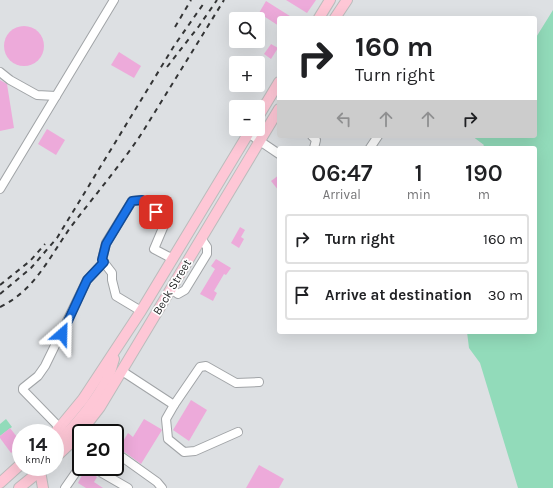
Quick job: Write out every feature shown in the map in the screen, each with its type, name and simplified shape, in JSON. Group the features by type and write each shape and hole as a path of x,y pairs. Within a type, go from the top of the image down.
{"main road":[{"path":"320,16 330,0"},
{"path":"336,16 347,0"},
{"path":"265,105 277,85"},
{"name":"Beck Street","path":"90,424 277,113"},
{"name":"Beck Street","path":"63,424 83,399 118,348 246,136"},
{"path":"64,437 74,426 109,376 118,348"},
{"path":"0,483 12,472"},
{"path":"41,476 43,488"},
{"path":"19,488 31,483"}],"lane":[{"path":"0,189 114,0"},
{"path":"0,72 10,80 37,95 56,96"},
{"path":"254,136 277,153"},
{"path":"141,311 116,296 112,273 102,260 106,244 132,201 142,200 156,212 165,223 154,249 173,259"},
{"path":"51,424 23,390 23,388 38,376 45,366 87,280 104,262"},
{"path":"238,432 195,451 184,452 168,439 166,419 200,367 206,366 236,383 259,382"},
{"path":"122,371 174,405"},
{"path":"124,458 157,482 162,488"},
{"path":"65,488 73,476"},
{"path":"107,476 128,488"}],"green space":[{"path":"553,10 553,488 518,488 480,363 469,348 467,334 537,334 537,146 483,146 475,138 537,138 537,36"},
{"path":"6,419 12,427 0,436 0,424"}],"building":[{"path":"286,0 316,0 307,13"},
{"path":"266,1 290,16 277,16 277,25 265,17 265,12 260,12"},
{"path":"24,26 38,32 44,46 38,60 24,66 10,60 4,46 10,32"},
{"path":"271,44 277,47 271,59 264,54"},
{"path":"119,52 141,66 134,78 111,65"},
{"path":"0,80 7,84 14,128 0,131"},
{"path":"47,129 65,140 56,155 38,144"},
{"path":"277,176 277,188 271,181"},
{"path":"240,227 245,230 241,237 244,239 239,248 231,243"},
{"path":"216,259 231,268 226,275 224,274 214,291 217,293 213,301 200,294 215,269 211,266"},
{"path":"191,400 207,410 189,441 173,430"},
{"path":"144,419 162,430 141,464 124,452 124,440 128,433 133,437"},
{"path":"10,428 12,431 11,453 0,438 0,436"},
{"path":"259,465 284,479 279,488 246,488"},
{"path":"82,476 96,476 97,477 94,482 103,488 86,488 78,483"}],"railway":[{"path":"175,27 191,0"},
{"path":"167,67 217,0"},
{"path":"0,307 12,300 32,283 48,262 70,228 125,157 142,133 224,0"},
{"path":"0,294 31,268 57,238 174,46 204,3"},
{"path":"0,285 30,261 45,244"}],"route":[{"path":"62,334 87,280 104,262 102,260 106,244 132,201 142,200 156,212"}]}
